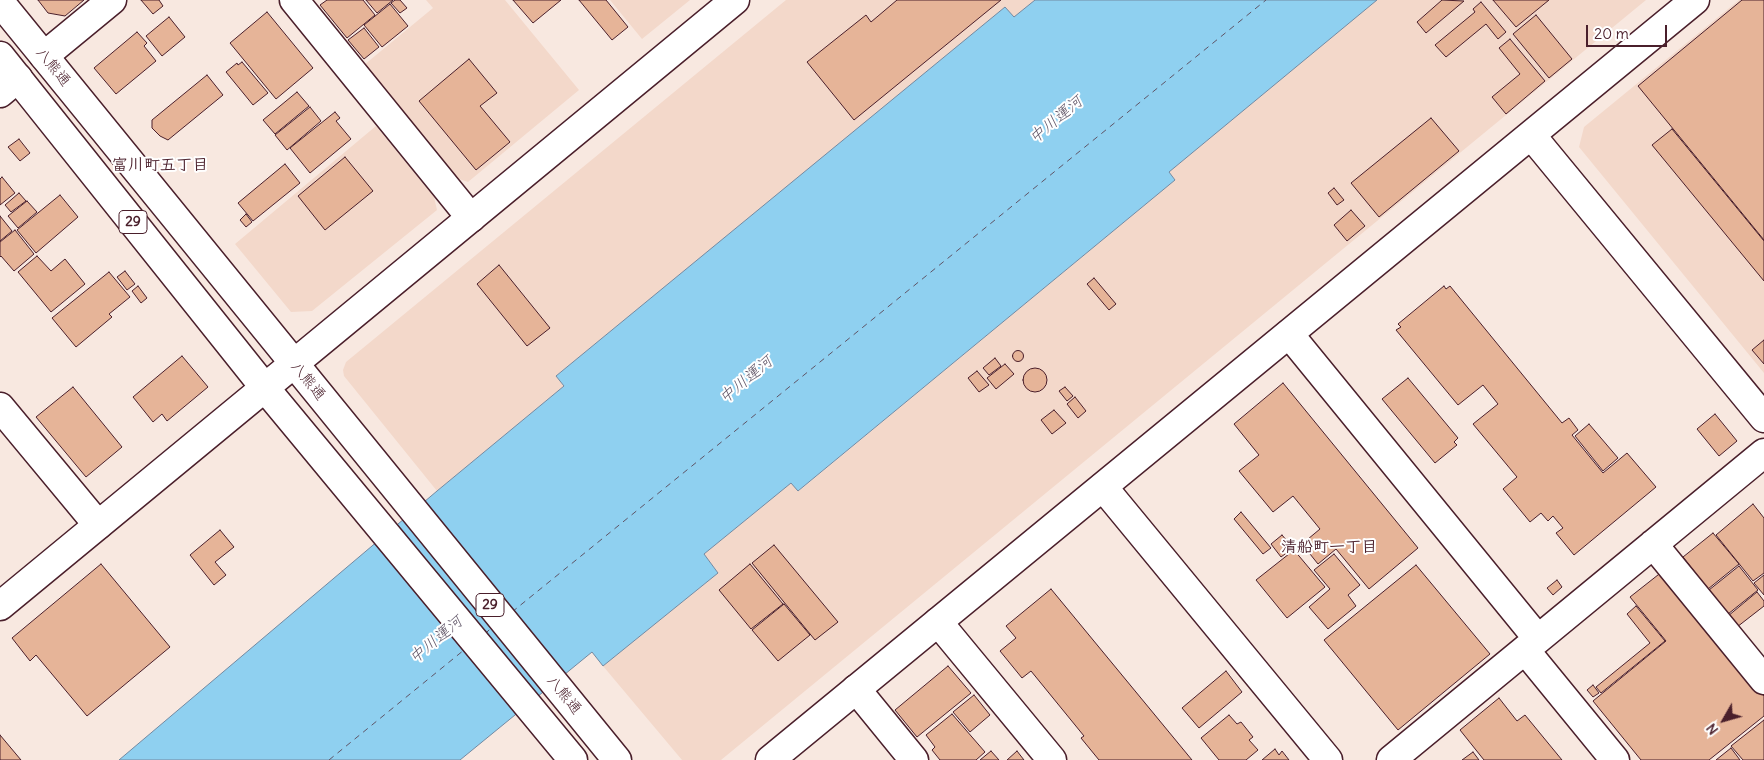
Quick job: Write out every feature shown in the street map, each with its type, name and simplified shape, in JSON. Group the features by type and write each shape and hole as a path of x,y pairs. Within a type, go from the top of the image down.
{"street":[{"path":"44,56 112,0"},
{"path":"294,0 471,218"},
{"path":"0,606 735,0"},
{"path":"770,760 1696,0"},
{"name":"八熊通","path":"0,2 617,760"},
{"name":"29","path":"0,56 9,86 265,388 565,750"},
{"path":"1531,135 1764,418"},
{"path":"1289,334 1531,644 1614,760"},
{"path":"0,408 98,526"},
{"path":"1391,760 1764,453"},
{"path":"1103,487 1328,760"},
{"path":"1653,544 1764,680"},
{"path":"938,622 1052,760"},
{"path":"856,689 914,760"}],"shaded area":[{"path":"426,0 505,0 579,90 468,182 456,178 364,65 433,8"},
{"path":"610,0 690,0 642,39"},
{"path":"786,0 1035,0 1014,17 1005,8 556,376 564,386 437,491 344,376 343,370 346,362"},
{"path":"1377,0 1646,0 721,760 682,760 603,666 718,573 704,554 791,483 799,491 1175,180 1169,172"},
{"path":"1739,0 1764,0 1764,373 1579,147 1584,127"},
{"path":"376,126 434,197 437,210 312,311 291,312 235,244"}],"water":[{"name":"中川運河","path":"1035,0 1377,0 1169,172 1175,180 798,491 791,483 704,554 718,573 603,666 592,652 460,760 119,760 564,386 556,376 1005,7 1014,17"}],"building":[{"path":"38,0 84,0 65,16 48,13"},
{"path":"141,0 159,0 163,6 153,14"},
{"path":"327,0 363,0 375,15 347,38 320,5"},
{"path":"366,0 393,0 377,13"},
{"path":"395,0 400,0 407,8 400,13 391,3"},
{"path":"513,0 561,0 533,23"},
{"path":"579,0 606,0 628,27 612,40"},
{"path":"897,0 1001,0 854,120 807,62 866,15 871,22"},
{"path":"1442,0 1464,1 1426,33 1417,22"},
{"path":"1493,0 1549,0 1516,27"},
{"path":"1742,0 1764,0 1764,240 1638,86"},
{"path":"1481,2 1506,32 1498,39 1486,24 1446,57 1435,45 1475,12 1473,9"},
{"path":"390,4 408,26 382,47 364,25"},
{"path":"267,12 313,68 276,99 230,43"},
{"path":"1536,15 1572,59 1549,78 1513,34"},
{"path":"169,17 185,37 162,56 146,36"},
{"path":"364,28 379,47 364,59 348,40"},
{"path":"137,32 147,43 144,46 156,61 116,94 94,68"},
{"path":"1510,39 1545,81 1506,114 1492,97 1520,74 1499,48"},
{"path":"469,59 497,93 480,106 510,142 476,170 419,101"},
{"path":"242,62 268,93 253,105 226,72 237,63 238,65"},
{"path":"207,75 223,95 168,140 160,136 152,128 152,120"},
{"path":"297,92 309,106 275,134 263,120"},
{"path":"310,107 321,121 287,150 275,135"},
{"path":"335,112 340,118 336,121 351,139 310,173 290,148"},
{"path":"1431,118 1459,151 1379,217 1351,183"},
{"path":"1672,129 1764,241 1764,281 1652,145"},
{"path":"19,139 30,153 20,161 8,147"},
{"path":"345,157 373,191 325,230 298,196"},
{"path":"285,164 300,183 253,221 238,203"},
{"path":"2,177 15,193 0,205 0,179"},
{"path":"1334,188 1344,200 1337,205 1328,193"},
{"path":"19,193 26,201 11,212 5,205"},
{"path":"60,195 78,217 36,253 17,230"},
{"path":"27,201 37,212 18,228 8,216"},
{"path":"1351,210 1365,226 1347,241 1334,225"},
{"path":"246,214 252,222 246,227 240,220"},
{"path":"0,216 12,231 0,241"},
{"path":"15,230 34,254 14,271 0,257 0,242"},
{"path":"37,256 51,271 65,259 85,284 51,312 18,272"},
{"path":"499,265 550,328 527,346 477,284"},
{"path":"125,271 135,284 127,290 117,277"},
{"path":"109,272 130,297 109,314 112,317 76,347 52,318"},
{"path":"1094,278 1116,304 1109,310 1087,284"},
{"path":"138,286 147,298 141,303 132,291"},
{"path":"1444,286 1446,289 1450,286 1562,423 1569,418 1578,430 1572,435 1603,473 1627,453 1656,487 1574,555 1556,533 1563,528 1553,516 1548,521 1541,513 1530,522 1503,489 1517,477 1473,424 1498,404 1483,385 1458,405 1396,330 1401,327 1398,324"},
{"path":"1764,340 1764,364 1752,350"},
{"path":"1018,350 1024,356 1018,362 1012,356"},
{"path":"182,356 208,387 167,421 162,414 153,422 133,397"},
{"path":"995,358 1001,366 989,375 983,368"},
{"path":"1005,364 1014,374 996,389 987,378"},
{"path":"1035,368 1043,372 1047,380 1043,388 1035,392 1027,388 1023,380 1027,372"},
{"path":"977,371 989,385 979,392 968,378"},
{"path":"1408,378 1458,438 1454,442 1457,445 1435,463 1382,399"},
{"path":"1283,383 1418,548 1369,589 1336,549 1318,564 1302,544 1320,529 1293,496 1273,512 1239,471 1259,455 1234,424"},
{"path":"73,387 122,447 86,477 36,417"},
{"path":"1065,387 1073,396 1067,401 1059,391"},
{"path":"1075,397 1086,411 1078,418 1067,404"},
{"path":"1054,410 1066,423 1052,434 1041,420"},
{"path":"1715,414 1737,441 1719,456 1697,429"},
{"path":"1589,424 1618,458 1603,471 1575,436"},
{"path":"1753,504 1764,518 1764,573 1753,581 1716,535"},
{"path":"1241,512 1271,548 1263,554 1234,519"},
{"path":"220,530 234,547 215,562 226,575 214,585 190,555"},
{"path":"1713,533 1739,564 1708,589 1683,557"},
{"path":"1282,535 1293,548 1281,557 1271,544"},
{"path":"774,545 838,622 815,640 752,563"},
{"path":"1294,550 1325,587 1287,618 1256,580"},
{"path":"1334,554 1360,585 1348,595 1356,606 1328,629 1309,607 1330,589 1314,570"},
{"path":"101,564 170,647 87,716 36,655 30,661 12,638"},
{"path":"750,564 783,604 751,629 719,590"},
{"path":"1416,565 1490,654 1398,730 1324,640"},
{"path":"1739,566 1758,590 1728,614 1709,590"},
{"path":"1663,571 1764,696 1764,716 1709,760 1641,760 1593,701 1666,641 1630,597"},
{"path":"1764,575 1764,595 1754,583"},
{"path":"1557,580 1562,587 1553,595 1547,588"},
{"path":"1051,589 1192,760 1099,760 1081,738 1084,736 1031,671 1022,678 1000,651 1016,638 1006,626"},
{"path":"1757,592 1764,601 1764,606 1737,627 1728,616"},
{"path":"784,604 810,635 778,661 752,630"},
{"path":"1636,606 1665,641 1601,693 1596,687 1650,643 1627,614"},
{"path":"948,666 971,693 917,737 895,710"},
{"path":"1226,671 1242,692 1199,728 1182,708"},
{"path":"1593,685 1599,693 1593,697 1587,690"},
{"path":"974,695 990,715 970,732 953,712"},
{"path":"1499,698 1517,721 1525,715 1562,760 1484,760 1460,730"},
{"path":"952,714 985,752 976,760 940,760 932,750 935,747 926,735"},
{"path":"1229,715 1237,724 1241,722 1253,737 1249,740 1258,750 1246,760 1219,760 1201,738"},
{"path":"1764,720 1764,760 1743,760 1731,746"},
{"path":"0,735 21,760 0,760"},
{"path":"1731,748 1740,760 1716,760"},
{"path":"1275,749 1279,755 1282,751 1289,760 1262,760"},
{"path":"991,751 999,760 980,760"},
{"path":"1017,751 1024,760 1007,760"},
{"path":"1473,752 1479,760 1462,760"}],"ferry route":[{"path":"512,612 1266,0"},
{"path":"485,634 491,628"},
{"path":"329,760 464,650"}],"district":[{"name":"富川町五丁目","path":"160,165"},
{"name":"清船町一丁目","path":"1329,547"}]}
